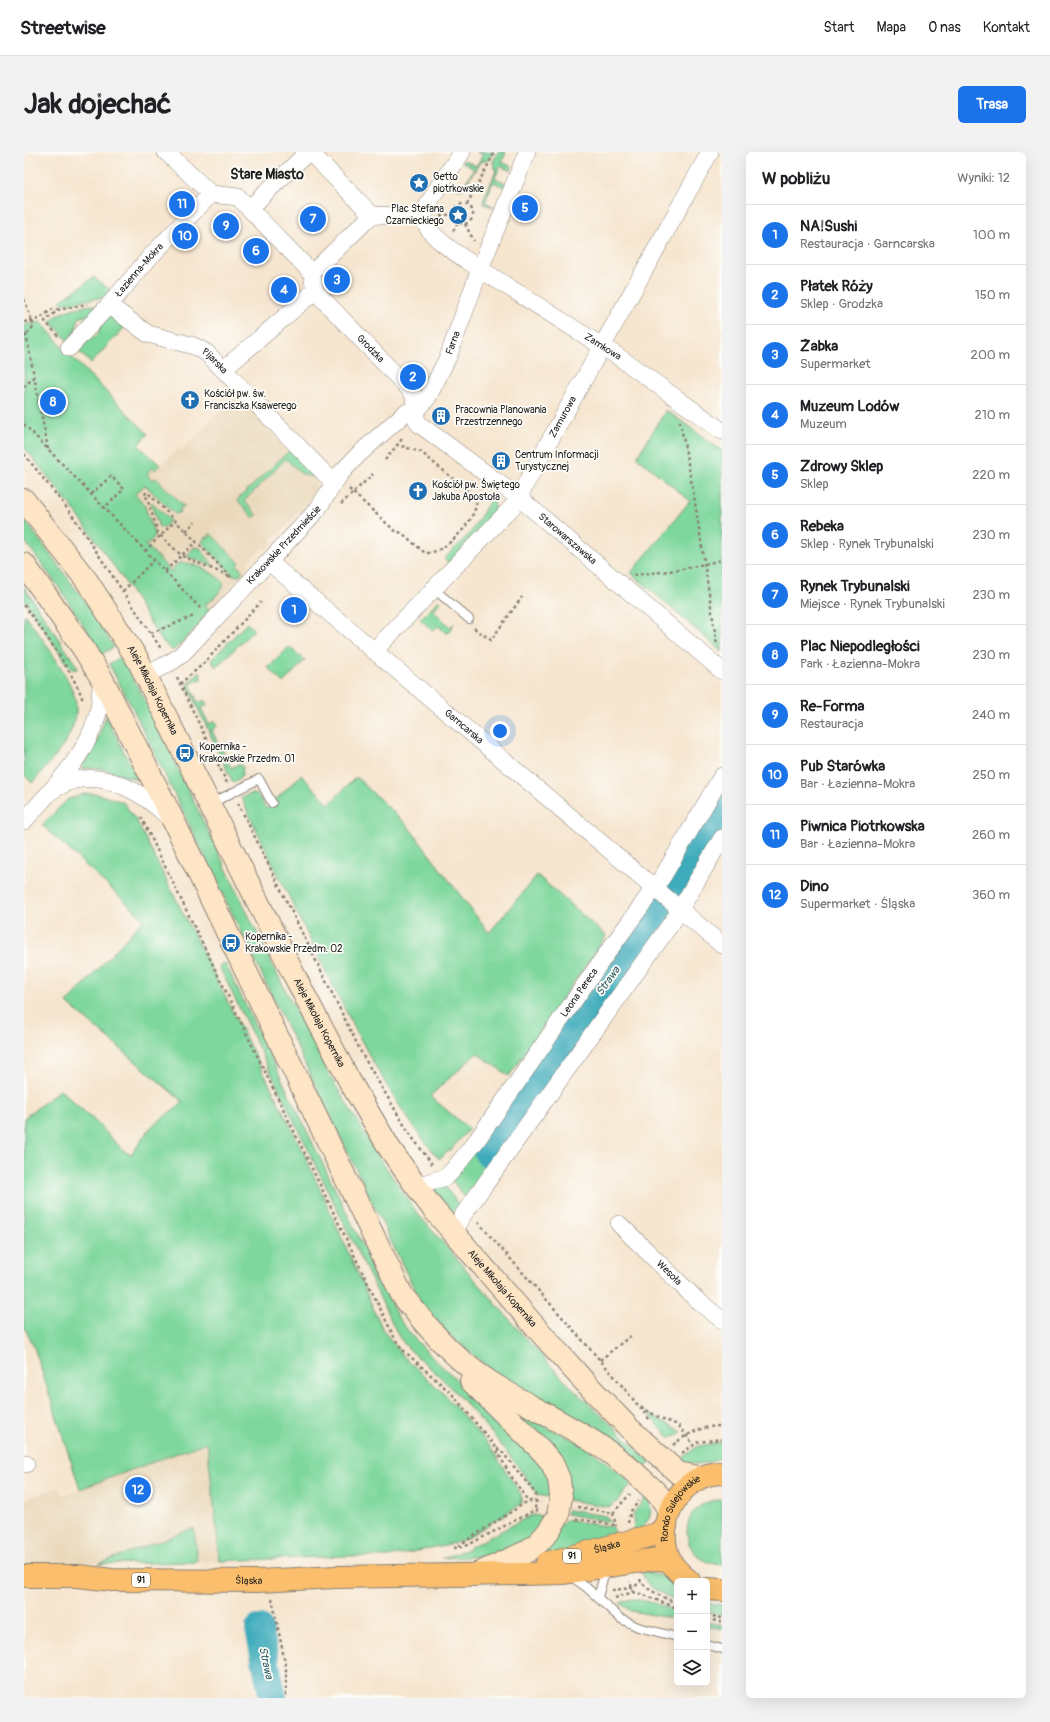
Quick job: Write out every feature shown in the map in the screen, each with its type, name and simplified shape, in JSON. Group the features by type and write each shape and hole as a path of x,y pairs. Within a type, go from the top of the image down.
{"main road":[{"name":"Aleje Mikołaja Kopernika","path":"24,500 87,581 146,675 294,975 349,1080 390,1148 416,1186 454,1234 582,1379 630,1429 678,1473 699,1477"},
{"path":"24,564 83,648 102,679 174,822 416,1323 429,1339 519,1427 552,1463 559,1479 561,1505 554,1523 538,1543 526,1552 475,1575"},
{"path":"402,1295 424,1324 464,1364 534,1409 582,1433 609,1450 636,1472 665,1502 668,1519"},
{"name":"Rondo Sulejowskie","path":"686,1578 670,1560 666,1547 668,1519 672,1503 699,1477 722,1473"},
{"name":"Śląska","path":"475,1575 550,1562 657,1534 668,1519"},
{"name":"Śląska","path":"24,1576 78,1576 112,1580 258,1581 336,1577 564,1573 656,1559 670,1560"},
{"path":"710,1589 722,1590"}],"street":[{"path":"166,152 211,194 238,197 312,273 315,291 224,369"},
{"path":"250,208 309,152 372,215 424,217"},
{"path":"462,152 428,204 424,217 426,225 433,234 480,269 526,152"},
{"name":"Zamurowa","path":"374,651 509,512 710,152"},
{"name":"Łazienna-Mokra","path":"69,348 109,305 150,257 211,194"},
{"path":"312,273 372,215"},
{"name":"Zamkowa","path":"480,269 601,346 722,431"},
{"name":"Farna","path":"414,410 420,408 437,381 448,357 480,269"},
{"name":"Grodzka","path":"315,291 412,392 416,399 414,410"},
{"name":"Pijarska","path":"109,305 148,334 202,349 224,369 264,413 334,483"},
{"name":"Krakowskie Przedmieście","path":"146,675 170,663 188,648 317,510 346,467 379,435 405,413 414,410"},
{"name":"Starowarszawska","path":"414,410 419,424 518,498 722,671"},
{"name":"Garncarska","path":"269,562 676,906"},
{"path":"24,821 51,791 82,751 98,712 102,679"},
{"name":"Leona Pereca","path":"416,1186 443,1178 453,1170 477,1140 607,953 657,890 722,776"},
{"path":"51,791 75,780 84,779 105,781 126,787 146,797 174,822"},
{"path":"454,1234 467,1210 722,838"},
{"path":"676,906 722,945"},
{"name":"Wesoła","path":"619,1224 698,1301 722,1320"}],"lane":[{"path":"434,589 471,623"},
{"path":"210,804 259,779 272,803"},
{"path":"598,1597 603,1579 610,1566"},
{"path":"564,1573 598,1597 614,1614 630,1624 674,1636"},
{"path":"710,1646 722,1649"}],"path":[{"path":"467,204 495,152"},
{"path":"460,204 467,204 472,209 472,218 468,223 458,223 453,214 455,208 460,204"},
{"path":"24,299 34,326 25,335 48,449"},
{"path":"24,322 39,319 54,308 57,311 45,321"},
{"path":"24,387 34,377"},
{"path":"680,417 718,648"},
{"path":"24,424 205,612 151,633 70,512 24,454"},
{"path":"334,483 346,487 395,532 402,533 425,553 436,552 449,543 470,520 476,508 476,498 421,452 398,445 385,460"},
{"path":"336,510 373,474"},
{"path":"91,494 111,476 124,489 104,508"},
{"path":"229,576 197,541 147,492 144,495 147,498 158,532 182,556 238,580"},
{"path":"145,551 176,520"},
{"path":"186,531 195,522"},
{"path":"165,571 197,541"},
{"path":"123,591 154,560"},
{"path":"631,578 633,575 678,570 722,560"},
{"path":"471,623 491,640 522,597"},
{"path":"180,684 202,664 261,602"},
{"path":"24,605 46,635 73,679 83,706"},
{"path":"170,663 232,793 363,1056 409,1133 443,1178"},
{"path":"139,813 148,827 395,1339 404,1350 452,1394 496,1448 509,1473 528,1501"},
{"path":"467,1210 600,1360 654,1425"},
{"path":"600,1360 634,1334"},
{"path":"639,1406 660,1418 678,1425 693,1444 722,1439"},
{"path":"668,1441 673,1446 686,1434 704,1428 722,1426"},
{"path":"496,1448 503,1453 536,1494 535,1510"},
{"path":"454,1548 468,1541 528,1501 613,1512"},
{"path":"598,1597 612,1590 632,1588 641,1582 653,1591 674,1602"},
{"path":"271,1591 286,1668 286,1698"},
{"path":"633,1592 644,1594 674,1607"},
{"path":"710,1616 722,1618"},
{"path":"710,1620 722,1622"}],"shaded area":[{"path":"237,394 281,441 281,444 288,452 290,450 316,477 317,488 312,500 281,532 271,539 274,542 266,550 263,547 248,561 247,563 249,566 210,611 112,511 152,468 155,470 178,449 181,451"},
{"path":"207,1442 220,1561 24,1564 24,1499 58,1487 62,1495"}],"green space":[{"path":"477,152 493,152 489,160 480,162 463,189 460,190 449,183 450,181 462,188 474,169 462,162 464,160 476,166 483,155"},
{"path":"498,152 506,152 502,162 512,167 511,171 500,166 495,178 506,183 504,187 493,182 485,202 495,208 484,204 483,201 496,171 493,162"},
{"path":"94,277 110,290 104,297 63,304 60,301"},
{"path":"92,305 97,306 90,314 79,318 76,329 69,342 50,321 60,314 70,310"},
{"path":"106,314 124,328 91,363 75,348 88,339 98,335 101,323"},
{"path":"41,322 65,350 148,434 138,445 160,465 155,470 152,468 147,474 152,480 156,478 185,507 180,507 180,512 175,514 145,485 135,494 144,504 155,536 149,543 145,544 172,572 175,566 180,563 188,563 205,569 224,583 216,595 205,604 210,611 201,620 204,620 173,651 161,640 123,579 74,510 24,447 24,325"},
{"path":"666,410 722,451 722,652 631,573 690,501 637,457"},
{"path":"290,450 316,477 302,474 286,459 244,501 257,515 254,518 237,500"},
{"path":"494,494 495,513 448,563 444,559 471,532"},
{"path":"152,502 170,520 164,528 159,527 151,504"},
{"path":"24,519 84,600 114,647 102,654 60,589 24,540"},
{"path":"210,533 238,561 239,563 237,565 243,572 238,576 233,575 202,543 205,537 210,537"},
{"path":"194,547 200,548 214,566 188,557"},
{"path":"24,587 78,668 75,670 70,668 24,599"},
{"path":"439,600 441,602 433,610 450,627 454,623 447,634 438,626 433,631 420,619"},
{"path":"24,614 44,641 64,673 74,696 76,707 76,715 71,732 56,755 32,783 24,775"},
{"path":"247,623 254,630 216,667 211,660"},
{"path":"289,647 305,660 283,683 268,668"},
{"path":"120,657 145,700 273,966 327,1071 380,1159 418,1214 523,1335 564,1380 651,1462 645,1468 618,1444 596,1429 551,1407 491,1370 445,1331 420,1301 133,709 109,664"},
{"path":"200,671 201,679 190,684 198,703 205,700 207,705 201,708 209,724 215,721 217,726 212,730 219,746 226,743 228,747 222,750 231,768 239,764 243,767 242,776 233,783 187,685"},
{"path":"106,716 138,780 102,769 81,768 97,741"},
{"path":"301,775 329,804 356,777 407,825 489,933 537,875 606,936 509,1076 477,1053 430,1096 469,1129 452,1148 439,1159 421,1137 389,1090 361,1040 241,798 251,794 257,795 266,809"},
{"path":"83,794 97,794 123,802 136,820 303,1151 383,1330 401,1354 443,1393 488,1444 521,1494 521,1504 469,1537 459,1542 388,1557 347,1556 220,1561 207,1442 80,1489 34,1347 24,1326 24,1118 60,1090 95,1121 124,1151 131,1155 150,1128 183,1102 67,1003 144,919 42,825 67,800"},
{"path":"722,818 722,827 685,889 682,886"},
{"path":"649,904 654,908 632,936 483,1149 492,1157 638,949 664,915 668,918 467,1200 452,1180"},
{"path":"225,963 397,1316 412,1336 432,1357 520,1438 544,1467 553,1498 538,1495 506,1451 482,1422 458,1395 399,1337 219,966"},
{"path":"443,1184 461,1208 454,1215 433,1190"},
{"path":"646,1412 682,1432 670,1438"},
{"path":"519,1415 582,1443 632,1483 617,1502 609,1507 568,1500"},
{"path":"722,1442 722,1456 718,1459 701,1464 679,1460 698,1446"},
{"path":"646,1497 651,1508 649,1518 643,1527 634,1534 633,1514"},
{"path":"722,1500 722,1565 706,1561 695,1553 689,1542 687,1530 690,1519 697,1509 708,1502"},
{"path":"567,1510 606,1516 611,1522 566,1514"},
{"path":"532,1515 549,1517 537,1535 500,1556 443,1558 465,1550"},
{"path":"565,1520 613,1527 616,1539 535,1559"},
{"path":"194,1528 197,1562 98,1564"},
{"path":"642,1572 658,1574 669,1581 674,1586 674,1600 655,1590 644,1578"},
{"path":"631,1599 660,1605 674,1610 674,1618 631,1611 620,1603"},
{"path":"710,1603 722,1605 722,1615 710,1613"},
{"path":"710,1623 722,1625 722,1629 710,1627"}],"water":[{"path":"266,1627 277,1666 269,1677 259,1671 250,1630"}],"waterway":[{"name":"Strawa","path":"488,1153 677,882 722,805"},
{"name":"Strawa","path":"259,1629 273,1698"}],"place":[{"name":"Getto piotrkowskie","path":"419,183"},
{"name":"Piwnica Piotrkowska","path":"182,204"},
{"name":"Zdrowy Sklep","path":"525,208"},
{"name":"Plac Stefana Czarnieckiego","path":"458,215"},
{"name":"Rynek Trybunalski","path":"313,219"},
{"name":"Re-Forma","path":"226,226"},
{"name":"Pub Starówka","path":"185,236"},
{"name":"Rebeka","path":"256,251"},
{"name":"Żabka","path":"337,280"},
{"name":"Muzeum Lodów","path":"284,290"},
{"name":"Płatek Róży","path":"413,377"},
{"name":"Kościół pw. św. Franciszka Ksawerego","path":"190,400"},
{"name":"Plac Niepodległości","path":"53,402"},
{"name":"Pracownia Planowania Przestrzennego","path":"441,416"},
{"name":"Centrum Informacji Turystycznej","path":"501,461"},
{"name":"Kościół pw. Świętego Jakuba Apostoła","path":"418,491"},
{"name":"NA!Sushi","path":"294,610"},
{"name":"Kopernika - Krakowskie Przedm. 01","path":"185,753"},
{"name":"Kopernika - Krakowskie Przedm. 02","path":"231,943"},
{"name":"Dino","path":"138,1490"}],"district":[{"name":"Stare Miasto","path":"267,174"}]}
